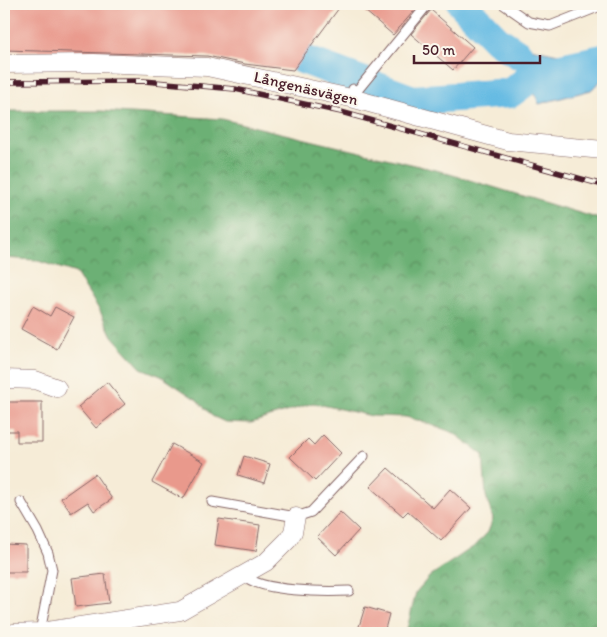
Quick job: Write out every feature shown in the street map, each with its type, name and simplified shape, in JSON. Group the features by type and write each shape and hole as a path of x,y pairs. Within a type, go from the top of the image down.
{"street":[{"name":"Långenäsvägen","path":"4,64 94,63 207,67 355,91 508,141 603,150"},
{"path":"4,379 35,380 57,388"},
{"path":"13,633 40,632 180,611 266,562 280,549 293,532 296,517"}],"lane":[{"path":"355,91 428,4"},
{"path":"507,6 529,22 550,26 603,6"},
{"path":"212,502 296,517 311,512 364,456"},
{"path":"20,502 38,530 48,553 52,570 40,632"},
{"path":"244,575 254,582 293,590 315,593 349,591"}],"green space":[{"path":"4,111 101,111 222,119 436,170 603,220 603,633 406,633 416,592 430,576 476,545 488,532 493,519 486,496 483,455 454,433 430,424 406,417 372,416 313,403 251,423 225,422 212,416 197,400 161,376 141,368 112,336 100,311 76,273 35,260 4,258"}],"water":[{"path":"521,46 563,55 603,50 603,79 591,90 539,104 518,54"}],"building":[{"path":"4,4 342,4 293,70 245,64 207,56 4,50"},
{"path":"357,4 420,4 393,35"},
{"path":"431,10 473,47 453,70 411,34"},
{"path":"33,306 50,316 55,307 74,317 57,349 21,329"},
{"path":"107,382 125,404 96,428 78,407"},
{"path":"4,402 42,402 42,442 17,442 17,431 4,431"},
{"path":"323,435 341,453 315,481 290,457 308,439 314,445"},
{"path":"172,444 204,462 183,499 152,482"},
{"path":"244,456 270,464 264,483 238,475"},
{"path":"388,468 433,508 450,489 471,508 441,541 408,511 403,516 370,487"},
{"path":"95,474 112,499 94,511 88,502 71,513 61,498"},
{"path":"340,512 359,530 336,555 317,537"},
{"path":"219,519 260,525 256,551 215,545"},
{"path":"4,544 26,545 26,572 4,572"},
{"path":"105,574 109,603 76,607 72,578"},
{"path":"365,607 389,614 384,633 357,633"}],"waterway":[{"path":"462,4 497,40 518,54"},
{"path":"302,59 413,100 510,93 528,80 552,70 603,59"}],"railway":[{"path":"4,82 144,81 235,89 341,112 603,185"}]}
